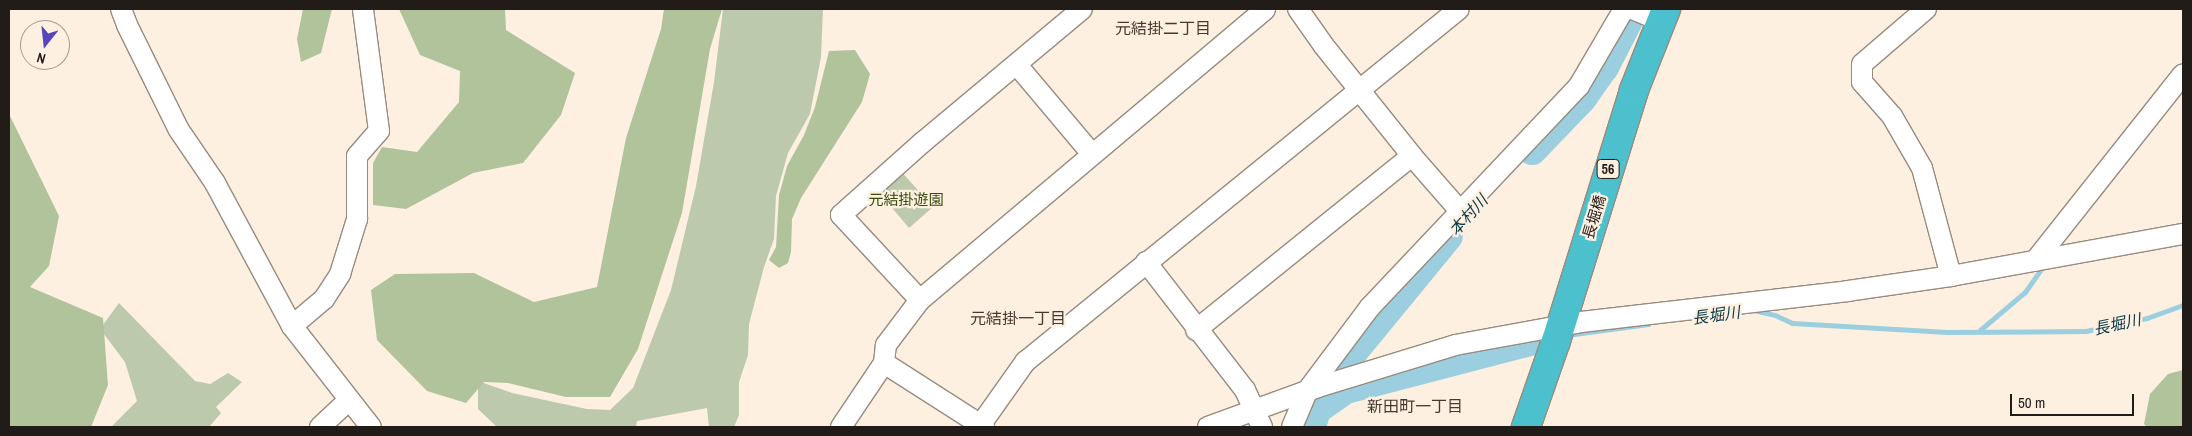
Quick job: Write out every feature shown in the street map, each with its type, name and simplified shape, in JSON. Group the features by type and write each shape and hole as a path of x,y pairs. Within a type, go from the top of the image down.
{"highway":[{"name":"長堀橋","path":"1526,427 1558,333 1631,99 1645,12"}],"street":[{"path":"122,9 127,26 179,130 215,183 292,326 348,401 370,427"},
{"path":"292,326 324,299 340,274 357,219 357,156 379,131 363,9"},
{"path":"920,300 841,215 923,142 1082,9"},
{"path":"841,427 884,362 886,345 920,300 1265,9"},
{"path":"1298,9 1324,46 1412,156 1460,211"},
{"path":"884,362 981,426 1025,362 1459,9"},
{"path":"1926,9 1862,64 1862,82 1892,116 1922,168 1951,276"},
{"path":"1292,427 1312,389 1370,307 1579,86 1645,12"},
{"path":"1016,65 1092,154"},
{"path":"2035,261 2183,74"},
{"path":"1196,330 1412,156"},
{"path":"1208,427 1259,419 1312,389 1455,345 1558,333 1951,276 2183,234"},
{"path":"1146,262 1196,330 1245,390 1259,419"},
{"path":"320,427 348,401"}],"green space":[{"path":"303,9 332,9 321,53 301,62 297,39"},
{"path":"399,9 505,9 506,30 575,73 561,115 523,163 473,173 406,209 373,205 373,163 382,147 417,152 459,102 460,71 420,55"},
{"path":"664,9 722,9 710,49 682,213 638,349 610,397 566,397 508,383 484,382 466,403 427,391 377,340 371,290 395,274 474,273 534,302 597,287 626,138 661,29"},
{"path":"723,9 823,9 821,57 810,114 788,153 776,196 774,239 764,267 749,324 748,355 739,382 739,415 734,427 709,427 707,408 637,421 636,427 497,427 478,409 478,381 512,393 587,409 610,410 633,388 671,290 696,186 714,82"},
{"path":"855,50 870,74 862,102 801,198 792,219 791,252 788,263 779,268 769,260 776,247 779,195 787,166 804,135 815,107 829,51"},
{"path":"9,114 59,216 49,266 30,287 103,318 108,385 91,427 9,427"},
{"name":"元結掛遊園","path":"900,170 933,207 909,228 877,190"},
{"path":"119,303 195,381 210,384 228,373 242,382 216,407 221,413 209,427 111,427 137,401 125,362 100,329"},
{"path":"2183,370 2183,427 2147,427 2144,424 2150,394 2168,374"}],"waterway":[{"name":"本村川","path":"1532,150 1582,98 1604,67 1634,9"},
{"name":"本村川","path":"1311,427 1318,402 1338,370 1448,236"},
{"path":"1980,330 2025,292 2041,269"},
{"name":"長堀川","path":"1753,310 1775,315 1792,323 1947,332 2086,331 2147,318 2183,305"},
{"name":"長堀川","path":"1567,335 1648,324"},
{"name":"長堀川","path":"1317,409 1346,389 1534,340"}],"district":[{"name":"元結掛二丁目","path":"1163,28"},
{"name":"元結掛一丁目","path":"1018,318"},
{"name":"新田町一丁目","path":"1415,406"}]}
